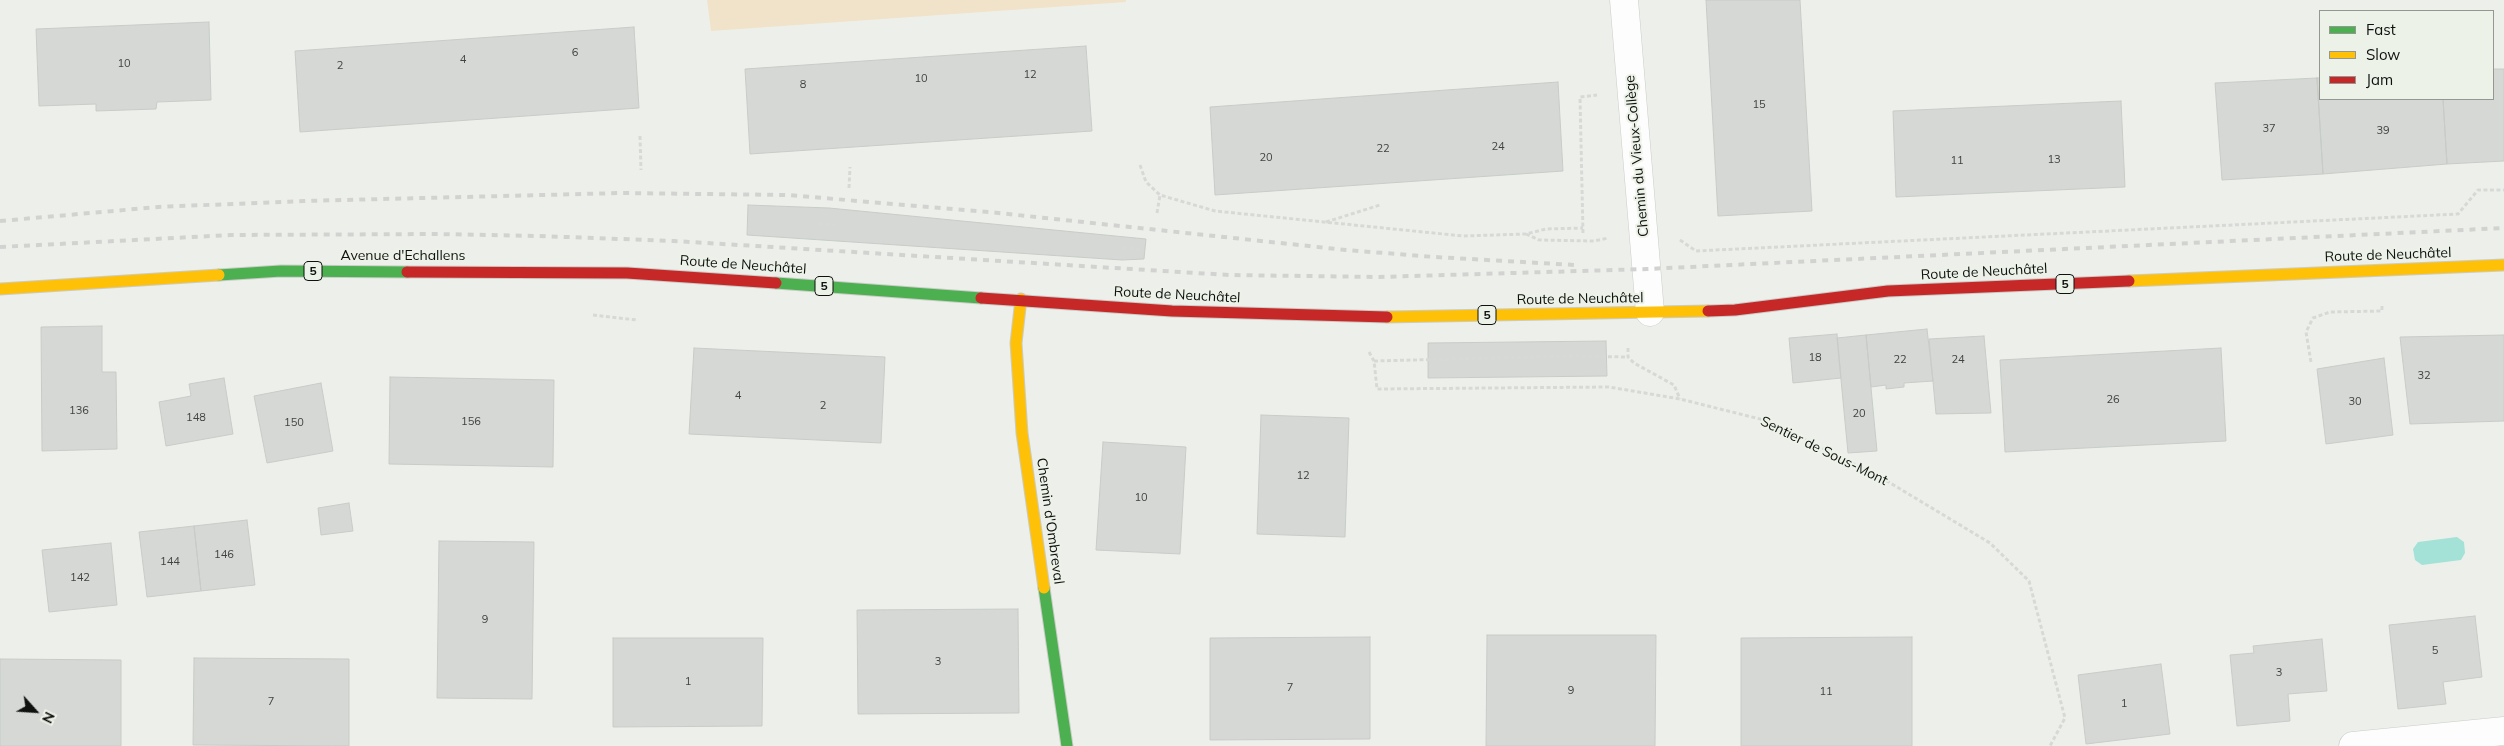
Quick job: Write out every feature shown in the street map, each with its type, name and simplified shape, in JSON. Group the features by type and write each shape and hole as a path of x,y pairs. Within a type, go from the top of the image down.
{"main road":[{"name":"Route de Neuchâtel","path":"627,273 1172,311 1346,317 1735,310 1888,291 2504,265"},
{"name":"Avenue d'Echallens","path":"0,289 281,272 627,273"},
{"name":"Chemin d'Ombreval","path":"1021,299 1016,343 1022,433 1067,746"}],"street":[{"name":"Chemin du Vieux-Collège","path":"1624,0 1650,312"},
{"path":"2353,746 2504,732"}],"path":[{"path":"1582,233 1580,97 1599,94"},
{"path":"640,136 640,170"},
{"path":"1140,165 1146,182 1160,196 1215,211 1463,236 1526,234 1546,229 1583,228"},
{"path":"849,188 850,167"},
{"path":"1696,250 2458,214 2478,190 2504,190"},
{"path":"1157,213 1160,196"},
{"path":"1323,223 1380,205"},
{"path":"819,224 836,225"},
{"path":"1526,234 1539,240 1594,241"},
{"path":"1124,248 1142,249"},
{"path":"2311,362 2306,332 2313,318 2330,312 2382,311"},
{"path":"593,315 637,320"},
{"name":"Sentier de Sous-Mont","path":"1346,317 1374,361 1377,389 1609,387 1680,400 1768,421 1882,478 1990,543 2029,581 2065,718 2050,746"},
{"path":"1628,348 1628,357"},
{"path":"1374,361 1570,356 1628,357 1634,363 1674,385 1680,400"}],"shaded area":[{"path":"707,0 1126,0 1126,2 711,31"}],"water":[{"path":"2457,537 2464,542 2465,553 2461,560 2422,565 2415,560 2413,549 2418,542"}],"building":[{"path":"1706,0 1800,0 1812,211 1718,216"},
{"path":"209,22 211,100 157,102 156,109 96,111 96,104 39,106 36,29"},
{"path":"634,27 639,108 300,132 295,51"},
{"path":"1086,46 1092,131 750,154 745,69"},
{"path":"2494,69 2504,69 2504,161 2447,164 2443,100 2494,100"},
{"path":"2317,78 2319,78 2319,100 2443,100 2447,164 2323,174"},
{"path":"2317,78 2323,174 2222,180 2215,83"},
{"path":"1558,82 1563,171 1215,195 1210,107"},
{"path":"2121,101 2125,187 1896,197 1893,111"},
{"path":"748,205 829,208 1146,239 1144,259 1122,260 747,235"},
{"path":"102,326 102,372 116,372 117,449 42,451 41,327"},
{"path":"1927,329 1933,381 1904,383 1904,387 1886,389 1886,385 1871,387 1866,335"},
{"path":"1837,334 1841,378 1793,383 1789,338"},
{"path":"1866,335 1877,451 1848,453 1837,338"},
{"path":"2504,335 2504,421 2410,424 2400,337"},
{"path":"1984,336 1991,413 1936,414 1929,339"},
{"path":"1606,341 1607,376 1428,378 1428,343"},
{"path":"694,348 885,357 881,443 689,434"},
{"path":"2221,348 2226,441 2005,452 2000,360"},
{"path":"2384,358 2393,435 2326,444 2317,369"},
{"path":"390,377 554,380 553,467 389,464"},
{"path":"224,378 233,434 166,446 159,402 191,396 189,384"},
{"path":"321,383 333,451 267,463 254,396"},
{"path":"1261,415 1349,418 1345,537 1257,534"},
{"path":"1103,442 1186,447 1180,554 1096,550"},
{"path":"349,503 353,531 321,535 318,508"},
{"path":"247,520 255,585 201,591 194,526"},
{"path":"194,526 201,591 147,597 139,532"},
{"path":"439,541 534,542 532,699 437,698"},
{"path":"111,543 117,605 49,612 42,550"},
{"path":"1018,609 1019,713 858,714 857,610"},
{"path":"2475,616 2482,677 2443,682 2446,704 2398,709 2389,625"},
{"path":"1487,635 1656,635 1655,746 1486,746"},
{"path":"1370,637 1370,739 1210,740 1210,638"},
{"path":"1912,637 1912,746 1741,746 1741,638"},
{"path":"613,638 763,638 762,726 613,727"},
{"path":"2322,639 2327,691 2288,694 2290,721 2237,726 2230,655 2254,653 2253,646"},
{"path":"194,658 349,659 349,746 193,745"},
{"path":"0,659 121,660 121,746 0,746"},
{"path":"2161,664 2170,734 2086,744 2078,675"}],"railway":[{"path":"0,221 158,207 303,201 622,193 787,195 989,212 1346,250 1575,265"},
{"path":"0,247 231,235 437,234 540,236 674,241 1229,275 1379,277 1647,269 2504,228"}],"traffic: fast":[{"path":"219,275 281,271 407,272"},
{"path":"776,283 981,298"},
{"path":"1044,588 1067,746"}],"traffic: slow":[{"path":"2129,281 2504,265"},
{"path":"0,289 219,275"},
{"path":"1021,299 1016,343 1022,433 1044,588"},
{"path":"1387,317 1708,311"}],"traffic: jam":[{"path":"407,272 627,273 776,283"},
{"path":"1708,311 1735,310 1888,291 2129,281"},
{"path":"981,298 1172,311 1387,317"}]}
